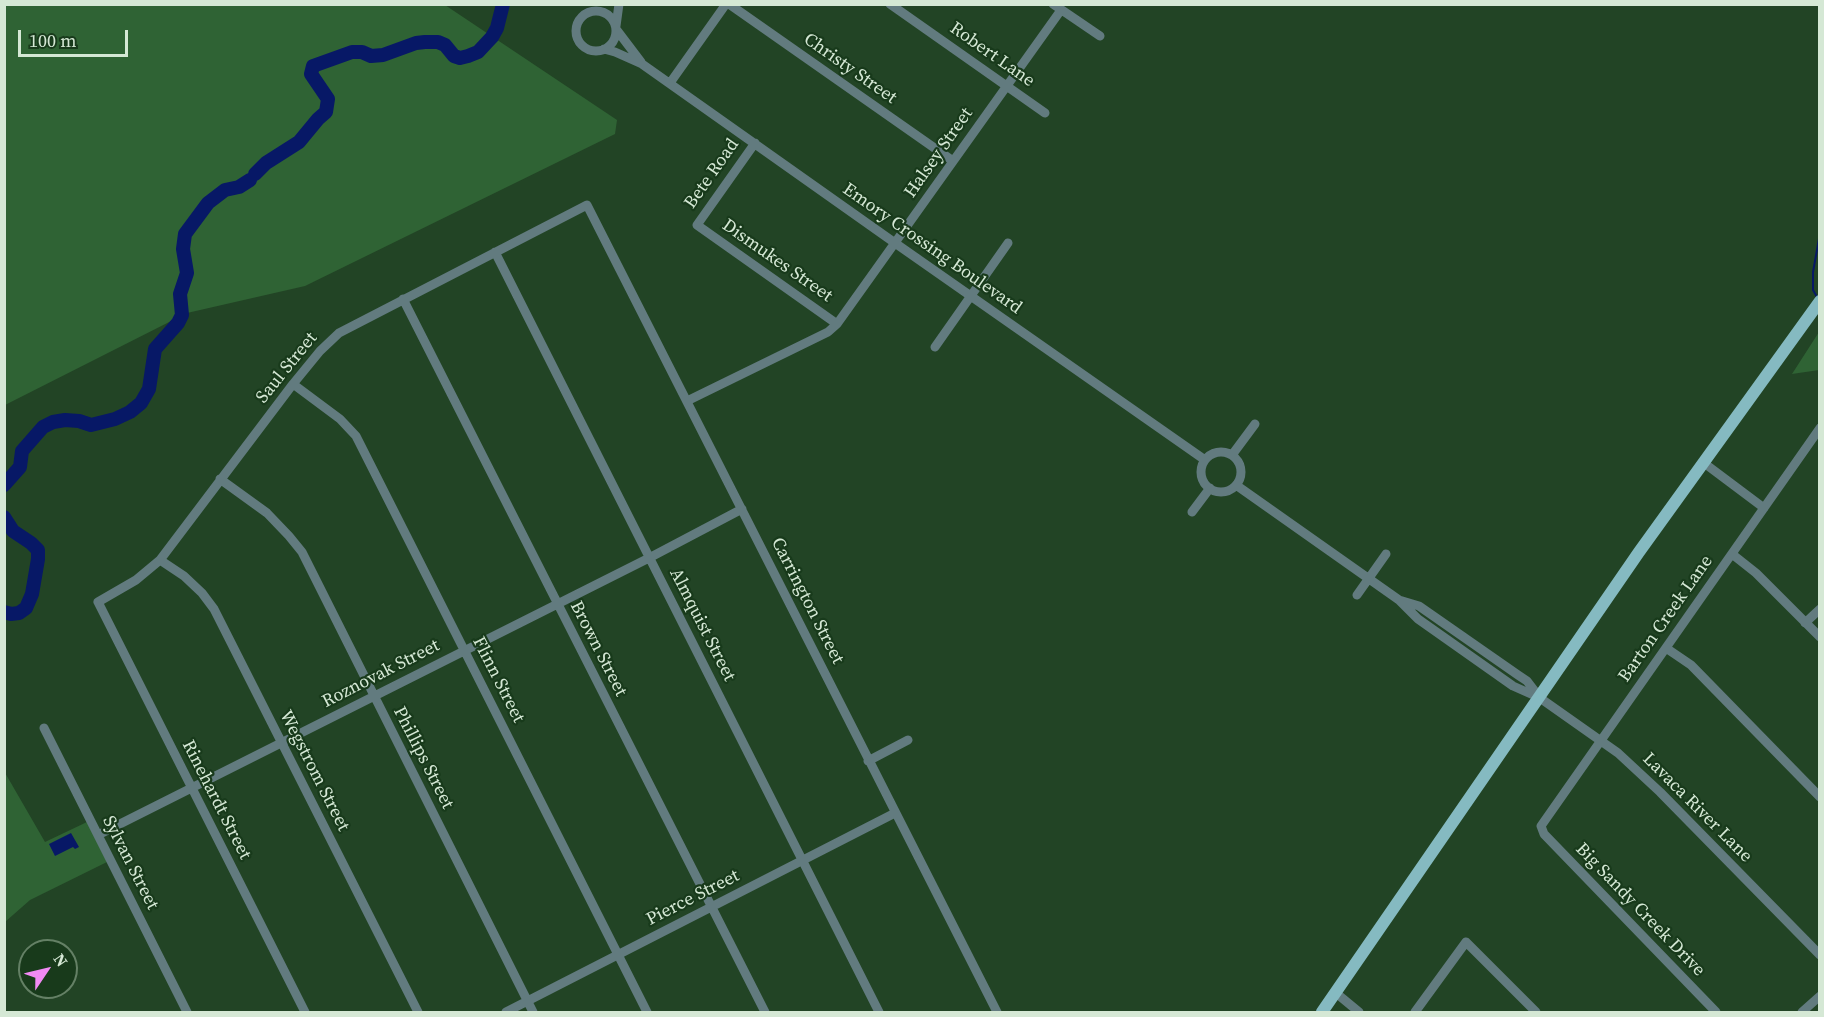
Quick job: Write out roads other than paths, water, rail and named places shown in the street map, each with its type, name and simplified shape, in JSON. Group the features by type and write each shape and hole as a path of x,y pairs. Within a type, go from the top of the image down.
{"main road":[{"path":"1322,1012 1639,552 1818,304"}],"street":[{"path":"604,4 581,17 577,25 576,33 581,45 588,49 596,51 604,49 613,41 619,4"},
{"path":"670,83 727,4"},
{"name":"Christy Street","path":"727,4 953,161"},
{"name":"Robert Lane","path":"890,4 1045,113"},
{"path":"1057,7 1100,36"},
{"name":"Halsey Street","path":"687,401 828,332 837,324 1006,86 1057,7"},
{"path":"596,10 610,16 642,64"},
{"path":"604,49 642,64"},
{"name":"Emory Crossing Boulevard","path":"642,64 1204,460"},
{"name":"Bete Road","path":"697,225 754,143"},
{"name":"Saul Street","path":"98,602 136,580 160,560 293,384 320,351 339,333 587,205"},
{"name":"Carrington Street","path":"587,205 997,1012"},
{"name":"Dismukes Street","path":"697,225 837,324"},
{"path":"935,347 1008,243"},
{"name":"Almquist Street","path":"495,252 879,1012"},
{"name":"Brown Street","path":"403,299 765,1012"},
{"name":"Flinn Street","path":"293,384 340,419 356,436 647,1012"},
{"path":"1232,455 1256,424"},
{"name":"Barton Creek Lane","path":"1542,830 1541,826 1820,428"},
{"path":"1221,451 1232,455 1240,466 1240,479 1225,491 1218,492 1210,488 1202,479 1204,460 1215,452 1221,451"},
{"path":"1704,463 1764,508"},
{"name":"Phillips Street","path":"220,479 267,513 302,552 532,1012"},
{"path":"1236,484 1400,600 1418,619 1503,679 1520,690 1540,698"},
{"path":"1192,512 1210,488"},
{"name":"Roznovak Street","path":"98,835 742,509"},
{"path":"1357,595 1386,554"},
{"path":"1732,554 1756,573 1820,637"},
{"name":"Wegstrom Street","path":"160,560 184,576 202,592 214,609 418,1012"},
{"name":"Rinehardt Street","path":"98,602 305,1012"},
{"path":"1805,623 1820,609"},
{"path":"1666,648 1691,665 1820,797"},
{"name":"Lavaca River Lane","path":"1540,698 1618,753 1660,792 1820,955"},
{"name":"Sylvan Street","path":"44,728 187,1012"},
{"path":"868,761 908,740"},
{"name":"Pierce Street","path":"506,1012 895,813"},
{"name":"Big Sandy Creek Drive","path":"1542,830 1716,1012"},
{"path":"1415,1012 1466,942 1536,1012"},
{"path":"1336,993 1359,1012"},
{"path":"1803,1012 1820,996"}],"waterway":[{"path":"255,174 266,163 299,142 326,112 328,99 311,74 313,66 352,52 362,52 371,56 383,55 425,42 438,42 445,45 454,56 460,58 468,56 478,52 492,37 497,28 503,4"},
{"path":"4,485 20,467 22,451 43,427 65,420 91,425 115,419 130,412 141,403 149,389 155,349 178,323 182,315 180,294 187,273 183,249 185,234 208,203 225,190 239,187 250,180"},
{"path":"1817,297 1813,290 1813,272 1820,233"},
{"path":"4,517 13,531 38,550 32,594 26,608 19,613 4,612"}]}
